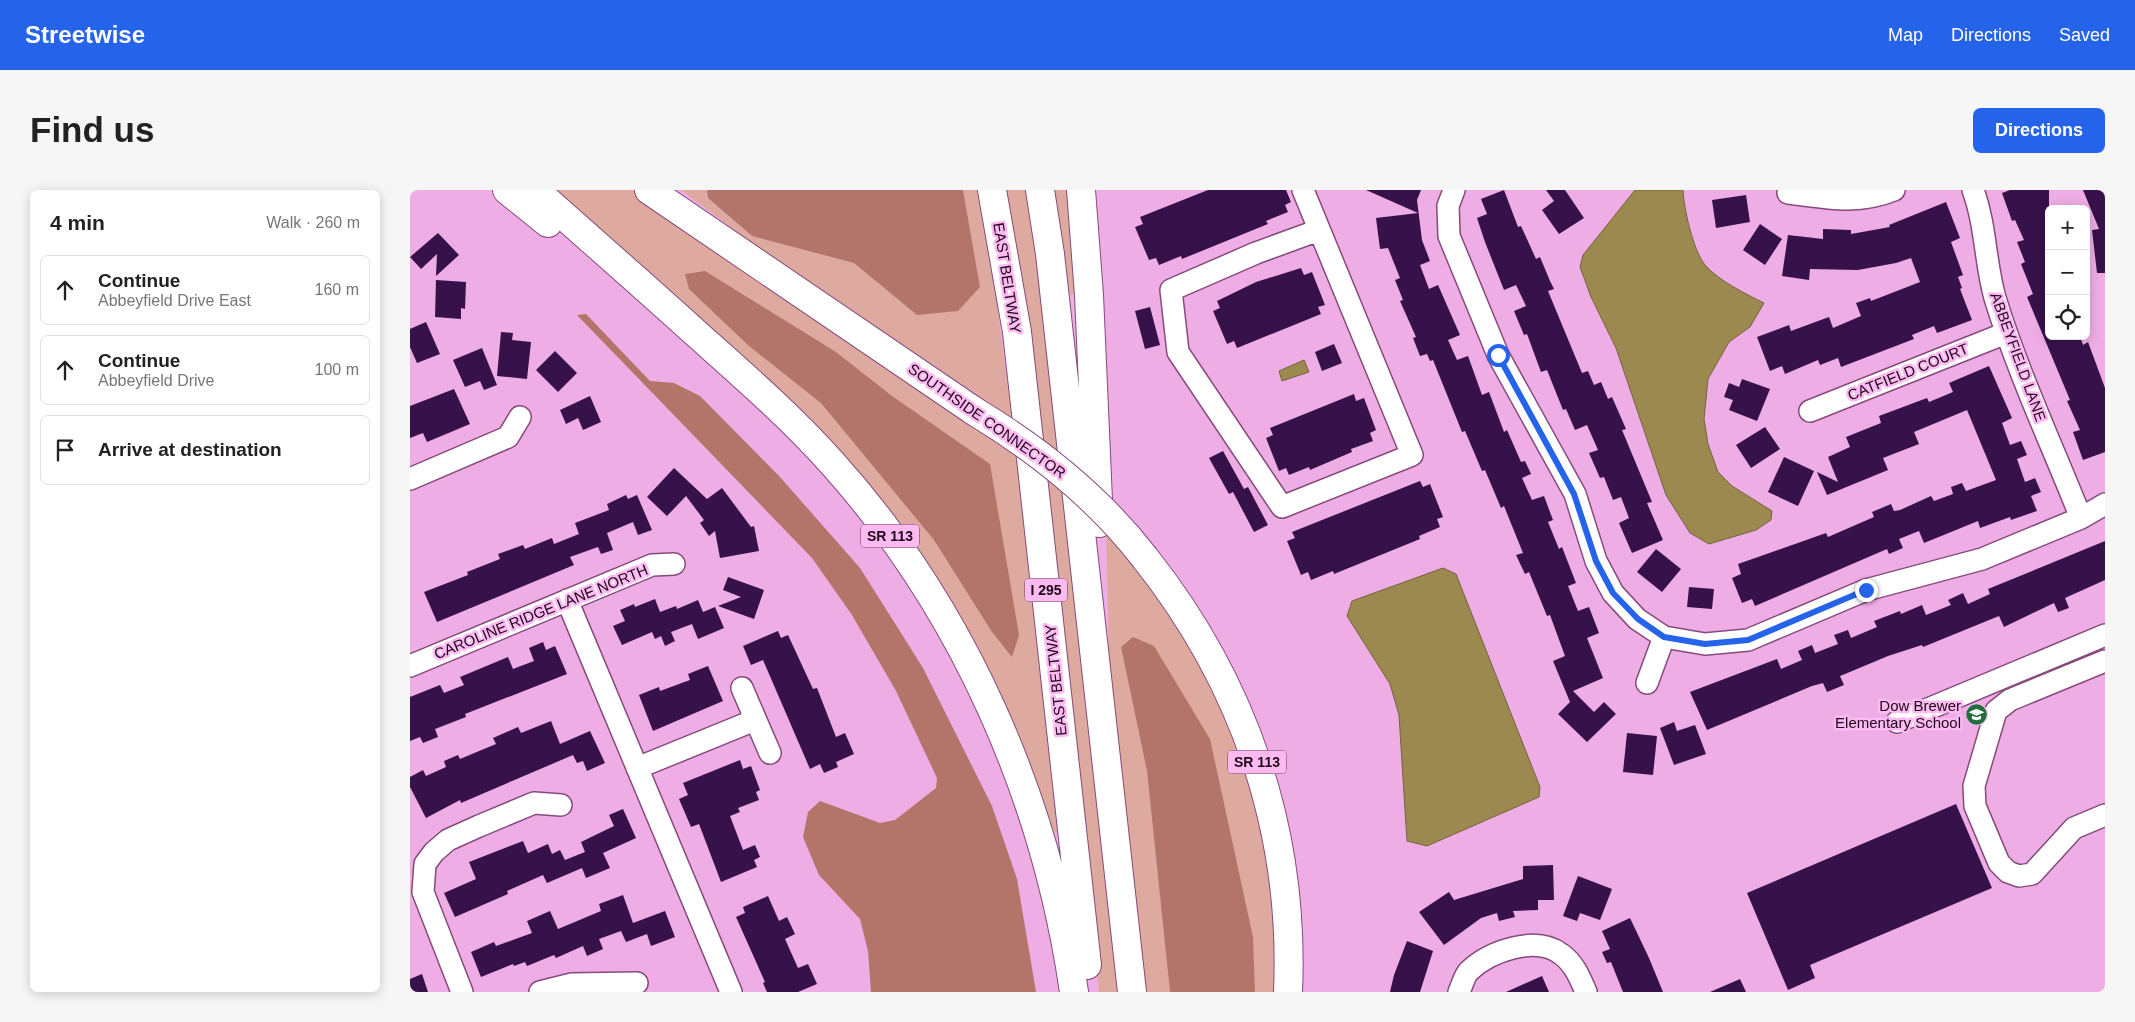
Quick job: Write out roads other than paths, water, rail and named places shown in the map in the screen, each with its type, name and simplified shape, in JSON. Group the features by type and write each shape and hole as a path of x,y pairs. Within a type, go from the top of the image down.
{"highway":[{"path":"506,190 598,264 725,359"},
{"name":"SR 113","path":"535,190 725,359 826,456 862,499 926,588 958,642 1002,729 1029,803 1051,873 1066,941 1074,992"},
{"name":"EAST BELTWAY","path":"992,190 1017,332 1090,992"},
{"name":"I 295","path":"1040,190 1050,254 1132,992"},
{"path":"1081,190 1089,295 1101,554 1098,695"},
{"name":"SOUTHSIDE CONNECTOR","path":"658,194 1061,470 1108,513 1175,595 1207,646 1232,697 1258,764 1270,804 1279,844 1288,911 1288,992"}],"street":[{"path":"1303,190 1412,454 1282,507 1178,352 1171,290 1256,252 1319,230"},
{"path":"1454,190 1448,206 1449,236 1498,355 1574,494 1596,561 1613,593 1638,619 1664,637 1705,644 1748,640 1866,590 1982,558 2081,518 2105,504"},
{"path":"1788,193 1850,201 1878,196 1894,190"},
{"name":"ABBEYFIELD LANE","path":"1973,190 1985,237 1992,288 2006,333 2081,518"},
{"name":"CATFIELD COURT","path":"1810,411 2006,333"},
{"path":"410,480 508,437 520,417"},
{"name":"CAROLINE RIDGE LANE NORTH","path":"410,666 652,565 674,564"},
{"path":"567,600 731,992"},
{"path":"1897,722 2105,635"},
{"path":"1647,683 1664,637"},
{"path":"2105,661 2010,700 1996,711 1974,786 1976,806 1999,863 2008,872 2019,876 2032,874 2074,828 2105,815"},
{"path":"742,688 770,753"},
{"path":"638,768 756,720"},
{"path":"462,992 423,892 425,864 434,852 448,840 534,803 561,805"},
{"path":"1459,992 1467,972 1487,959 1520,946 1546,946 1561,953 1576,969 1586,992"},
{"path":"540,992 572,984 637,984"}],"place":[{"name":"Dow Brewer Elementary School","path":"1977,715"}]}
